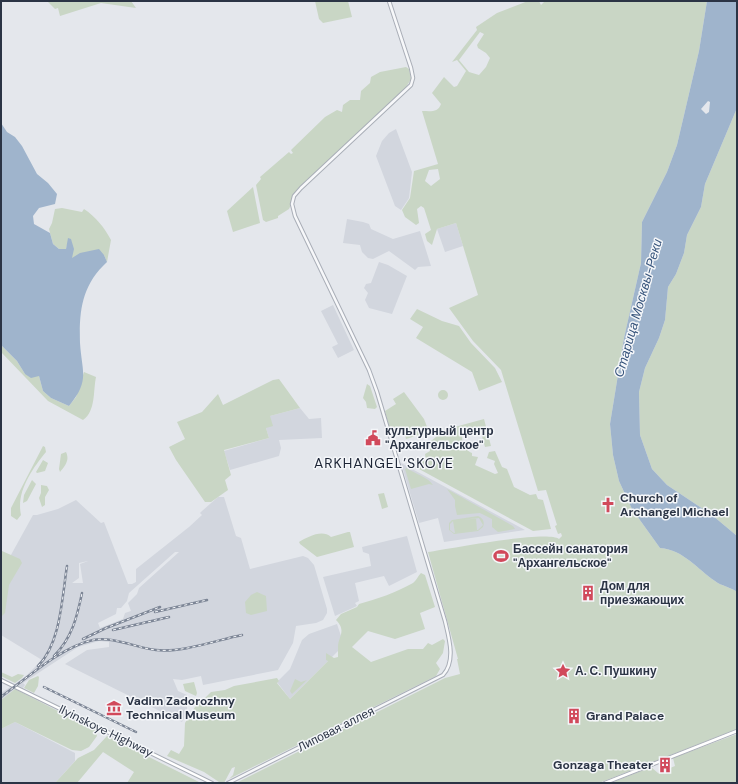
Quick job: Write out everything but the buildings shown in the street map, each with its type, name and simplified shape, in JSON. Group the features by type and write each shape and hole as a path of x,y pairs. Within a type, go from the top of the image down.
{"main road":[{"name":"Ilyinskoye Highway","path":"1,680 212,783"},
{"path":"605,783 737,731"}],"street":[{"name":"Липовая аллея","path":"228,783 444,674 450,654 445,621 377,392 364,361 299,226 292,207 296,194 410,86 412,76 408,59 388,1"}],"shaded area":[{"path":"396,129 412,172 409,198 401,210 395,206 376,156 382,141 389,133"},
{"path":"347,219 369,224 371,229 393,239 420,231 431,266 418,267 415,270 389,251 373,259 368,258 362,252 360,245 343,243"},
{"path":"456,223 463,246 445,252 437,229"},
{"path":"379,262 388,265 407,276 392,314 369,308 365,300 368,293 364,288 366,284 371,283"},
{"path":"333,305 354,350 338,358 332,347 338,344 321,311"},
{"path":"300,408 309,419 321,418 322,438 279,440 281,448 279,456 230,470 224,451 269,438 266,428 270,416"},
{"path":"401,463 525,530 444,542 438,518 419,523"},
{"path":"218,497 224,497 236,536 241,538 250,569 303,556 308,558 314,565 327,613 323,620 316,623 296,626 293,643 278,670 203,685 201,676 182,680 173,679 178,691 187,695 187,712 182,722 65,664 87,650 109,647 109,642 99,641 78,647 23,683 25,685 23,688 15,684 26,676 42,660 1,635 1,573 33,515 58,509 76,500 101,523 104,522 128,584 132,584 136,582 136,569 189,527 202,515 200,513","holes":["175,552 179,552 139,588 137,594 128,603 131,611 125,613 123,619 100,628 98,623 116,614 117,608 121,608 127,601 129,593","88,561 80,564 83,583 72,583 79,578 79,563"]},
{"path":"407,536 417,572 389,586 384,576 355,583 359,601 355,603 357,606 335,616 323,577 371,566 369,554 363,552 362,547"},
{"path":"337,624 344,645 290,699 277,682 290,669 302,640 309,634"},
{"path":"10,687 15,689 1,700 1,693"},
{"path":"15,722 75,753 75,761 55,783 1,783 1,729"}],"green space":[{"path":"47,1 131,1 136,8 101,3 60,16 58,8 55,9"},
{"path":"315,1 348,1 352,17 323,23 319,19"},
{"path":"528,1 539,1 541,5 545,1 707,1 699,51 677,145 667,172 642,222 641,263 624,338 610,424 613,455 619,481 632,509 660,548 676,552 683,556 717,583 737,592 737,729 599,783 236,783 445,678 460,674 458,659 428,552 517,538 550,537 559,539 562,536 561,533 558,534 555,526 557,525 546,490 538,491 501,370 473,341 449,308 478,295 456,223 437,229 432,245 427,241 425,234 431,230 424,208 421,206 417,209 419,223 416,225 405,217 402,210 410,198 414,171 438,164 422,111 433,111 440,107 441,104 432,93 444,77 454,87 457,86 466,71 457,60 452,62 477,30 476,27 497,13","holes":["480,32 484,34 477,45 478,48 486,53 490,58 486,67 479,75 469,72 459,60","438,169 440,179 431,186 425,181 429,170"]},
{"path":"406,67 409,69 411,79 405,89 298,189 289,209 278,216 278,218 266,222 263,220 256,185 261,179 260,177 289,152 291,154 293,153 291,150 325,117 337,110 342,112 343,105 350,100 360,100 361,91 370,83 371,77 380,72"},
{"path":"737,108 737,536 712,515 667,485 652,469 640,435 639,392 645,368 659,338 665,320 668,287 676,274 684,253 687,235 701,207 705,184"},
{"path":"253,187 260,223 233,232 227,211"},
{"path":"62,208 82,212 84,209 92,215 106,231 111,240 107,262 104,255 72,259 67,245 66,249 59,249 53,244 49,229 55,209"},
{"path":"417,309 442,321 459,326 471,343 495,368 502,382 479,391 472,372 416,338 423,327 410,319"},
{"path":"1,345 17,361 25,374 39,376 43,391 51,398 69,406 76,397 84,372 96,377 92,406 87,416 83,420 48,401 1,352"},
{"path":"279,379 300,408 270,416 273,426 266,428 269,438 224,450 231,475 225,480 228,490 211,502 205,502 176,460 169,447 185,439 177,422 202,412 218,394 223,405 273,380"},
{"path":"367,384 370,386 377,407 375,409 367,408 366,402 363,398"},
{"path":"441,390 445,390 447,391 447,399 441,400 438,397 438,393"},
{"path":"404,392 424,419 429,432 406,439 403,428 392,432 390,431 385,411 396,404 393,399"},
{"path":"484,419 491,446 485,447 481,433 474,428 463,432 462,435 462,442 467,450 472,453 472,456 478,457 475,465 495,474 498,473 494,464 495,461 487,458 489,452 495,451 502,467 507,469 514,487 530,495 536,494 538,499 543,500 551,529 533,531 419,469 418,463 426,460 425,454 430,451 430,442 440,431"},
{"path":"43,446 45,447 46,452 26,481 21,498 21,515 17,520 11,516 11,508"},
{"path":"66,452 67,460 60,472 61,454"},
{"path":"43,460 48,463 45,471 37,473 36,472"},
{"path":"407,468 428,480 433,485 429,484 411,489 405,469"},
{"path":"32,480 36,484 27,501 23,503 24,495"},
{"path":"41,485 47,486 49,490 45,497 45,505 42,507 39,498 41,493"},
{"path":"447,489 513,526 515,529 498,532 492,527 492,519 480,513 457,515 455,500"},
{"path":"384,493 388,507 382,509 378,494"},
{"path":"478,516 483,520 484,525 478,531 454,534 449,530 449,523 452,520","holes":["476,518 479,518 483,525 478,530 466,532 477,530","453,521 454,533 450,530 450,524"]},
{"path":"350,532 354,547 317,557 299,542 319,534 331,537"},
{"path":"2,551 20,559 22,563 9,585 5,613 1,617"},
{"path":"421,573 425,575 435,607 420,613 425,629 395,639 368,631 352,647 371,662 408,649 423,649 428,643 432,645 443,639 445,641 443,653 436,663 440,669 436,676 229,779 233,775 235,767 232,768 224,783 219,782 204,772 167,756 171,750 179,754 184,746 185,723 200,699 203,700 211,692 277,678 279,681 277,683 290,699 328,661 326,660 326,653 334,658 338,657 338,643 341,634 341,627 336,620 341,614 357,607 359,604 406,587 414,582"},
{"path":"257,592 266,596 267,611 251,615 246,613 245,602 251,595"},
{"path":"1,672 12,677 18,674 24,675 15,683 1,676"},
{"path":"38,676 38,686 34,693 24,688 29,680"},
{"path":"295,679 301,682 307,680 292,694 290,691"},
{"path":"194,682 197,693 196,696 185,691 183,684"},
{"path":"15,689 95,730 97,736 89,747 81,751 72,750 15,722 1,729 1,700"},
{"path":"737,734 737,783 611,783 651,767 658,773 675,766 673,758"},
{"path":"107,736 201,783 127,783 134,772 103,752 77,783 55,783 78,758 94,750"}],"water":[{"name":"Старица Москвы-Реки","path":"707,1 737,1 737,108 705,184 701,207 687,235 684,253 676,274 668,287 665,320 659,338 645,368 639,392 640,435 652,469 667,485 712,515 737,536 737,592 717,583 690,561 676,552 660,548 632,509 619,481 613,455 610,424 624,338 641,263 642,222 667,172 677,145 699,51","holes":["708,101 710,102 709,112 706,114 701,109"]},
{"path":"1,123 7,132 15,137 22,146 37,174 48,183 57,194 55,204 39,208 33,216 34,224 50,233 53,244 59,249 66,249 68,238 71,239 74,249 72,258 80,253 99,249 107,262 92,280 84,299 80,320 80,343 83,376 80,389 69,406 51,398 43,391 39,376 31,378 25,374 17,361 1,345"}],"railway":[{"path":"38,666 52,645 56,632 62,605 67,566"},
{"path":"54,656 65,642 73,627 82,593"},
{"path":"155,612 207,600"},
{"path":"83,639 106,628 160,607"},
{"path":"113,630 169,617"},
{"path":"1,697 33,672 57,656 69,649 93,640 101,639 117,641 156,650 177,650 242,635"},
{"path":"44,687 136,732"}],"place":[{"name":"культурный центр \"Архангельское\"","path":"373,438"},
{"name":"Church of Archangel Michael","path":"608,505"},
{"name":"Бассейн санатория \"Архангельское\"","path":"501,556"},
{"name":"Дом для приезжающих","path":"588,593"},
{"name":"А. С. Пушкину","path":"563,671"},
{"name":"Vadim Zadorozhny Technical Museum","path":"114,708"},
{"name":"Grand Palace","path":"574,716"},
{"name":"Gonzaga Theater","path":"665,765"}],"district":[{"name":"ARKHANGEL’SKOYE","path":"384,463"}]}
